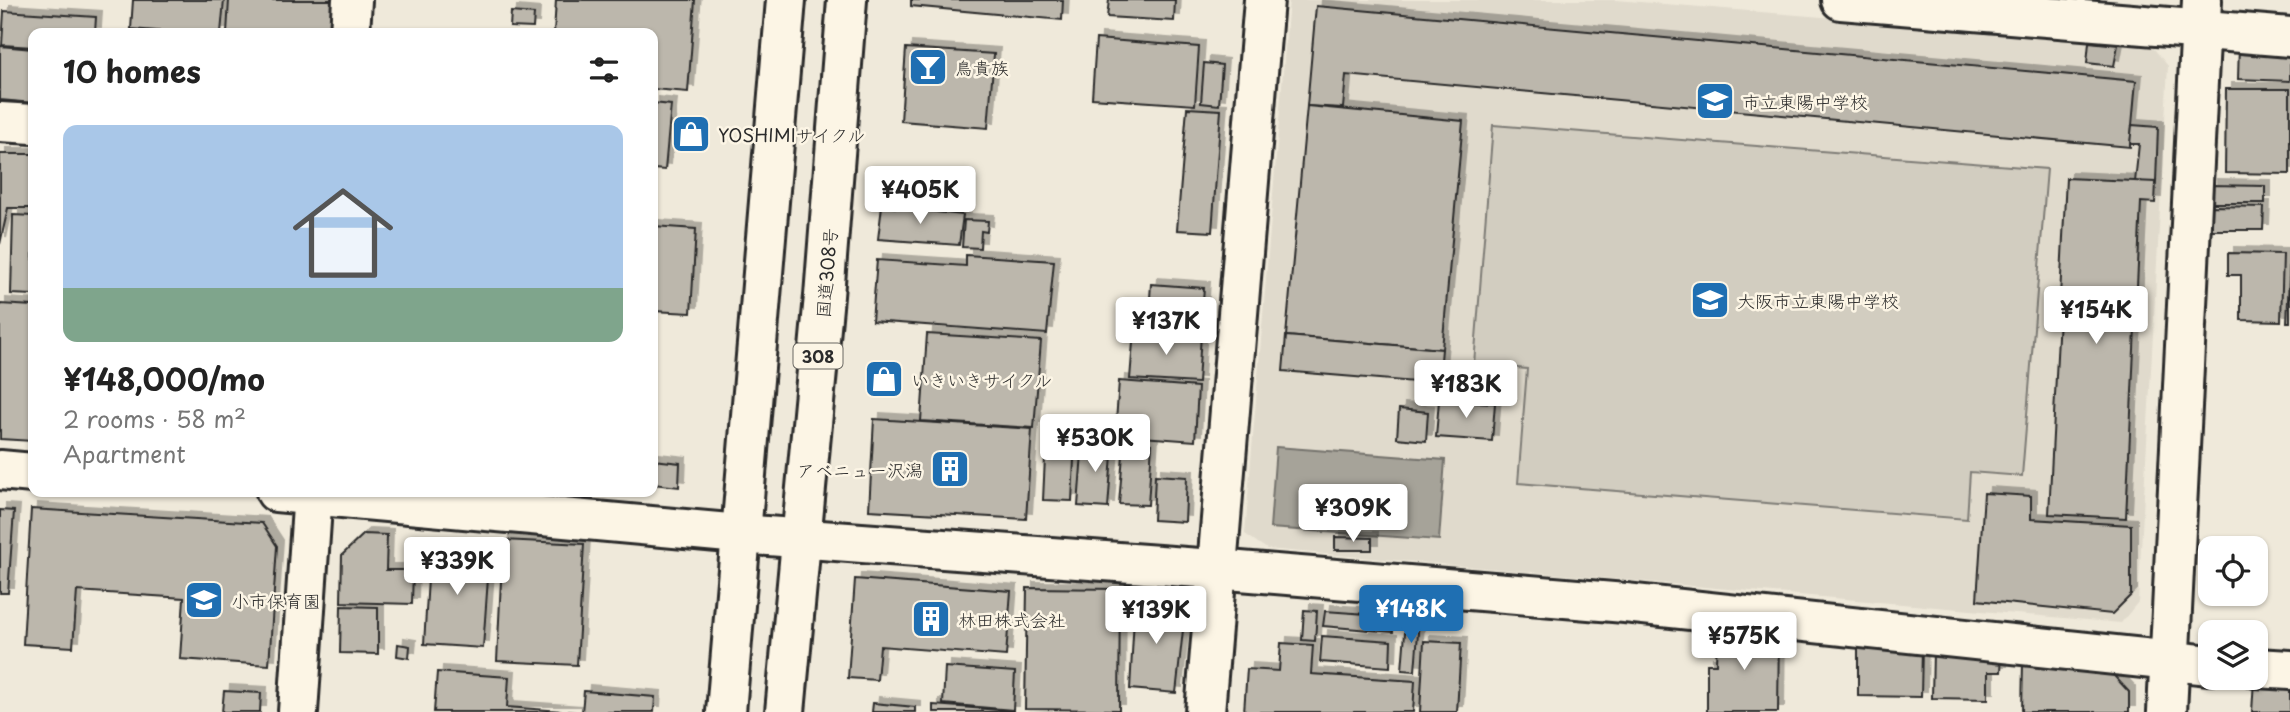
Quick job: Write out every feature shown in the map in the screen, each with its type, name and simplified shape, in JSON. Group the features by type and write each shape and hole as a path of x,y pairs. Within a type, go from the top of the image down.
{"main road":[{"path":"350,28 352,0"},
{"path":"726,712 786,0"},
{"name":"国道308号","path":"786,712 824,296 847,0"},
{"path":"1205,712 1264,0"},
{"path":"1841,0 2201,15 2290,37"},
{"path":"2167,712 2201,15"},
{"path":"0,122 28,124"},
{"path":"0,470 28,473"},
{"path":"298,712 300,497"},
{"path":"343,497 740,534 1217,569 1625,603 2198,664"},
{"path":"2268,669 2290,670"}],"shaded area":[{"name":"大阪市立東陽中学校","path":"1289,0 1616,0 2150,44 2168,66 2138,602 2121,623 1267,549 1245,534"},
{"path":"1493,125 2047,169 2022,476 1970,472 1967,519 1518,483 1527,369 1474,364"},
{"path":"1276,447 1445,460 1439,540 1270,528"}],"building":[{"path":"133,0 224,0 221,28 131,28"},
{"path":"229,0 332,0 330,28 227,28"},
{"path":"556,0 695,0 688,92 658,89 658,28 554,28"},
{"path":"911,0 1063,0 1062,20 911,6"},
{"path":"1109,0 1175,0 1174,21 1107,17"},
{"path":"1316,6 2136,81 2130,147 1346,75 1343,108 1307,106"},
{"path":"4,11 96,17 95,28 28,28 28,47 2,45"},
{"path":"511,12 534,14 533,28 510,27"},
{"path":"1096,39 1199,47 1195,105 1092,98"},
{"path":"2089,42 2118,45 2114,66 2087,63"},
{"path":"2239,45 2290,46 2290,81 2238,79"},
{"path":"0,46 28,49 28,103 0,100"},
{"path":"906,48 994,54 988,128 901,121"},
{"path":"1204,63 1222,65 1219,105 1201,103"},
{"path":"2226,89 2290,89 2290,174 2225,173"},
{"path":"658,104 671,105 665,170 658,169"},
{"path":"1307,106 1463,121 1442,349 1286,336"},
{"path":"1187,108 1221,110 1212,232 1177,230"},
{"path":"2132,125 2158,127 2156,182 2135,182 2139,144 2130,144"},
{"path":"0,154 28,154 28,208 8,208 0,244"},
{"path":"2066,178 2156,182 2155,203 2141,202 2126,518 2049,514"},
{"path":"2211,185 2265,186 2265,203 2211,203"},
{"path":"882,206 963,215 959,245 878,239"},
{"path":"2212,206 2264,207 2263,230 2212,230"},
{"path":"13,215 28,216 28,295 11,294"},
{"path":"964,220 988,221 987,232 981,231 980,248 962,247"},
{"path":"658,226 696,229 691,313 658,311"},
{"path":"2228,253 2283,254 2281,321 2241,320 2241,275 2228,275"},
{"path":"2290,254 2290,322 2287,322"},
{"path":"966,255 1054,261 1047,334 872,321 877,260 966,266"},
{"path":"1151,284 1204,288 1201,330 1148,326"},
{"path":"0,304 28,306 28,441 0,439"},
{"path":"1134,330 1201,334 1198,383 1130,379"},
{"path":"927,334 1041,341 1034,428 921,421"},
{"path":"1286,336 1442,349 1439,384 1283,371"},
{"path":"1119,381 1198,387 1195,441 1115,435"},
{"path":"1439,400 1495,403 1492,441 1436,437"},
{"path":"1399,409 1428,412 1426,441 1397,438"},
{"name":"アベニュー沢潟","path":"874,419 1032,429 1026,519 869,510"},
{"path":"1046,436 1075,438 1072,501 1043,500"},
{"path":"1083,439 1113,441 1108,508 1078,506"},
{"path":"1124,442 1152,444 1148,505 1119,504"},
{"path":"658,461 680,463 679,487 658,485"},
{"path":"1155,475 1187,477 1185,522 1153,520"},
{"path":"1984,493 2031,496 2031,519 2131,525 2131,595 2112,614 1977,600"},
{"path":"31,509 262,523 277,546 269,665 180,659 184,598 77,591 73,647 23,644"},
{"path":"0,510 14,511 8,593 0,593"},
{"path":"364,534 387,535 386,570 413,570 412,604 341,602 342,555"},
{"path":"1335,537 1372,538 1372,550 1335,550"},
{"path":"503,540 584,544 577,665 497,661"},
{"path":"430,546 490,550 483,648 424,644"},
{"name":"林田株式会社","path":"855,579 1011,591 1006,656 880,646 877,680 848,678"},
{"path":"1027,588 1120,589 1119,710 1025,709"},
{"path":"1135,599 1172,602 1184,621 1176,693 1130,689"},
{"path":"341,606 378,607 378,654 340,653"},
{"path":"1304,610 1317,611 1315,641 1302,640"},
{"path":"1325,611 1394,616 1393,632 1323,626"},
{"path":"1406,620 1419,620 1415,671 1402,670"},
{"path":"1717,629 1779,631 1778,712 1707,712 1707,664 1716,664"},
{"path":"1322,636 1391,641 1390,667 1320,662"},
{"path":"1424,641 1461,643 1457,712 1420,712"},
{"path":"1281,643 1313,645 1311,674 1415,681 1413,712 1244,712 1247,669 1279,671"},
{"path":"398,644 410,646 409,658 397,656"},
{"path":"1858,647 1922,647 1921,697 1858,696"},
{"path":"1933,651 2002,653 2001,672 1988,672 1988,699 1932,698"},
{"path":"2023,662 2105,666 2129,692 2129,712 2022,712"},
{"path":"945,667 1015,672 1013,710 943,704"},
{"path":"437,672 509,677 507,707 576,712 434,712"},
{"path":"2268,681 2290,682 2290,712 2252,712 2253,690 2268,690"},
{"path":"224,691 261,693 260,712 222,712"},
{"path":"584,691 655,697 654,712 582,712"},
{"path":"873,703 915,707 915,712 872,712"},
{"path":"933,705 1013,711 1013,712 933,712"}],"place":[{"name":"鳥貴族","path":"928,67"},
{"name":"市立東陽中学校","path":"1715,101"},
{"name":"YOSHIMIサイクル","path":"691,134"},
{"name":"大阪市立東陽中学校","path":"1710,300"},
{"name":"いきいきサイクル","path":"884,379"},
{"name":"アベニュー沢潟","path":"950,469"},
{"name":"小市保育園","path":"204,600"},
{"name":"林田株式会社","path":"931,619"}]}
